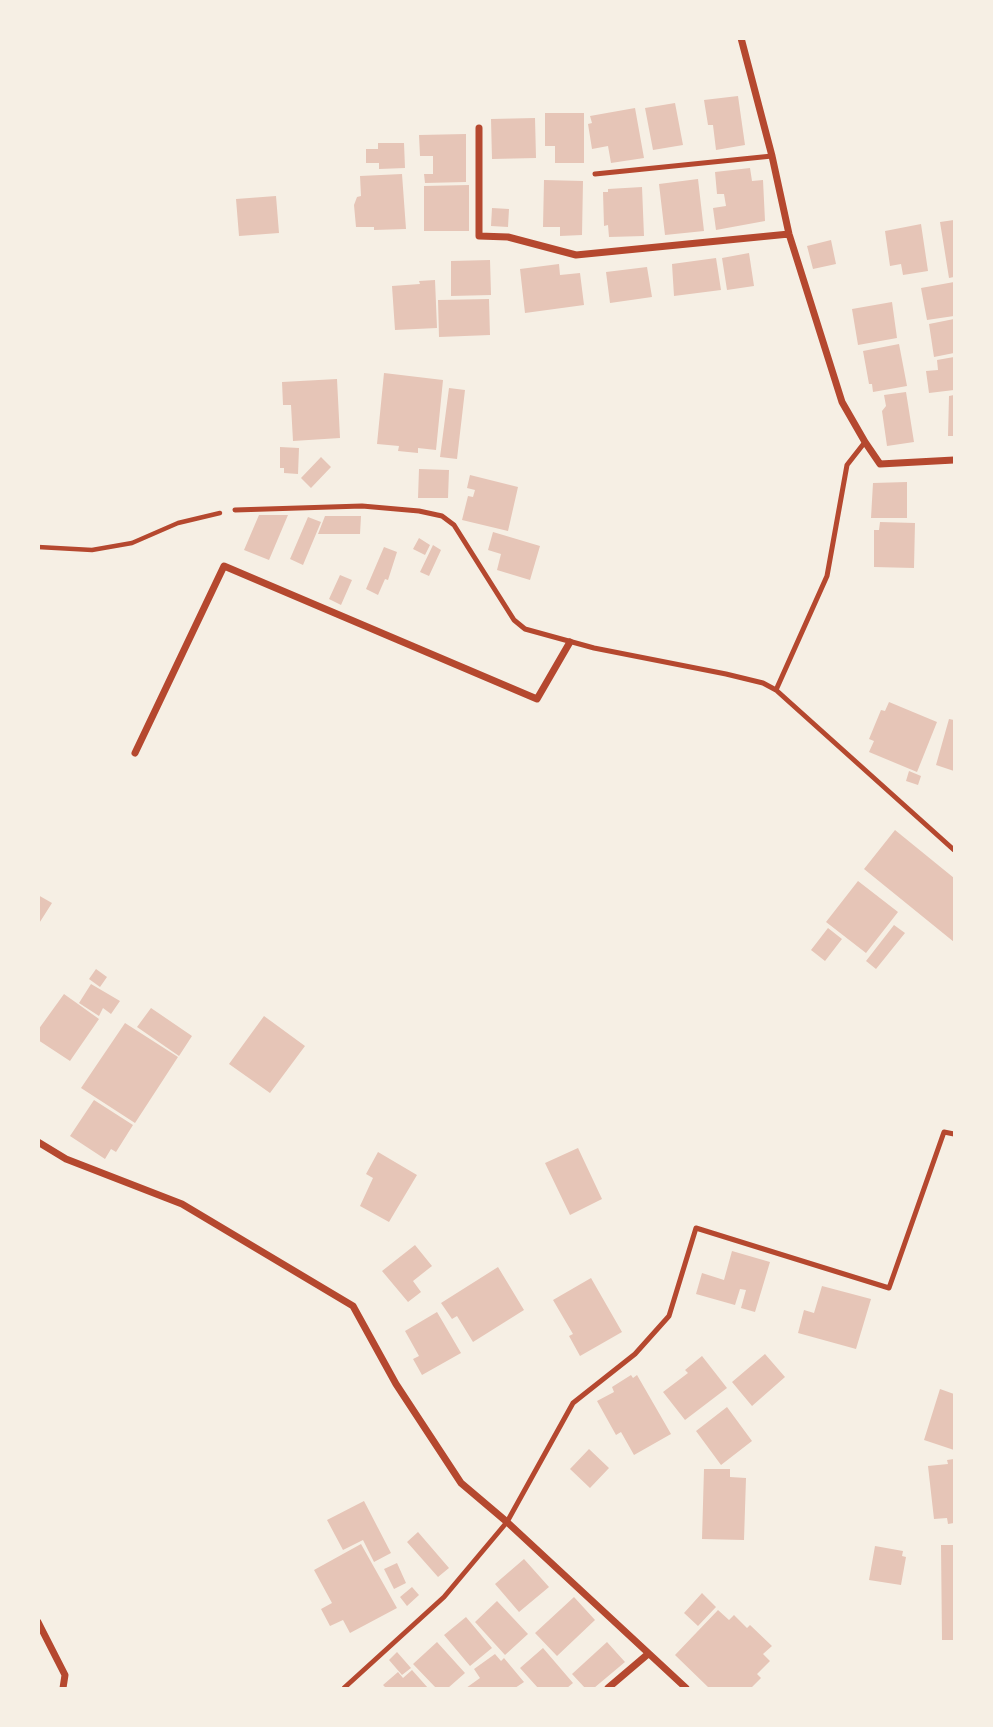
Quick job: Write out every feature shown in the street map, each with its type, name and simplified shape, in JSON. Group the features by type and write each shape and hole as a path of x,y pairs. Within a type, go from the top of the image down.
{"street":[{"path":"741,38 789,234 842,402 880,464 954,460"},
{"path":"479,128 479,236 508,237 576,255 789,234"},
{"path":"135,753 224,566 537,699 570,642"},
{"path":"38,1142 66,1160 182,1204 353,1306 396,1384 461,1483 507,1522 686,1689"},
{"path":"38,1622 65,1675 63,1689"},
{"path":"608,1689 648,1654"}],"lane":[{"path":"595,174 772,156"},
{"path":"776,690 827,576 847,465 865,442"},
{"path":"234,509 362,506 419,511 442,516 454,525 514,620 525,629 570,642 763,683 776,690 954,850"},
{"path":"344,1689 444,1597 507,1522 573,1404 635,1354 669,1316 696,1228 889,1288 944,1132 954,1134"}],"path":[{"path":"38,547 92,551 132,543 178,523 234,509"}],"building":[{"path":"738,96 745,145 716,150 713,125 708,125 704,100"},
{"path":"675,103 683,145 653,150 645,108"},
{"path":"635,108 644,158 611,163 608,146 592,149 588,124 592,123 590,116"},
{"path":"545,113 584,113 584,163 555,163 555,146 545,146"},
{"path":"535,118 536,158 492,159 491,119"},
{"path":"466,134 466,182 425,183 424,174 433,174 433,156 420,156 419,135"},
{"path":"378,143 404,143 405,168 379,169 379,163 366,163 366,149 378,149"},
{"path":"750,168 752,181 763,180 765,221 716,230 713,208 726,206 724,194 717,194 715,172"},
{"path":"402,174 406,229 374,230 374,227 356,227 354,205 357,197 361,196 360,176"},
{"path":"698,179 704,231 665,235 659,184"},
{"path":"544,180 583,181 582,235 560,236 560,227 543,227"},
{"path":"469,185 469,231 424,231 424,186"},
{"path":"642,187 644,236 609,237 608,225 604,226 603,192 608,192 608,189"},
{"path":"276,196 279,233 239,236 236,199"},
{"path":"492,208 509,209 508,227 491,226"},
{"path":"954,220 954,277 949,278 940,222"},
{"path":"921,224 928,271 903,275 901,264 890,266 885,231"},
{"path":"831,240 836,264 813,269 807,246"},
{"path":"749,253 754,286 727,290 722,258"},
{"path":"716,258 721,290 674,296 672,264"},
{"path":"490,260 491,295 451,296 451,261"},
{"path":"559,264 560,275 580,273 584,305 525,313 520,269"},
{"path":"647,267 652,297 610,303 606,272"},
{"path":"435,280 437,328 395,330 392,286"},
{"path":"954,282 954,316 927,320 921,288"},
{"path":"489,299 490,335 439,337 438,300"},
{"path":"892,302 897,338 858,345 852,309"},
{"path":"954,319 954,353 934,357 929,324"},
{"path":"899,344 907,386 873,392 863,351"},
{"path":"954,357 954,390 929,393 926,371 938,370 937,360"},
{"path":"384,373 443,380 436,450 418,448 418,453 398,451 399,446 377,444"},
{"path":"337,379 340,438 293,441 291,405 283,405 282,382"},
{"path":"449,388 465,390 457,459 440,457"},
{"path":"906,392 914,442 887,446 882,411 886,406 884,395"},
{"path":"954,395 954,436 948,436 949,396"},
{"path":"280,447 299,448 298,474 284,473 284,468 280,468"},
{"path":"321,457 331,467 311,488 301,478"},
{"path":"419,469 449,470 448,498 418,498"},
{"path":"470,475 518,487 508,531 462,520 468,496 473,497 475,490 467,488"},
{"path":"907,482 907,518 871,518 873,483"},
{"path":"259,515 288,515 269,560 244,550"},
{"path":"325,516 361,516 360,534 318,534"},
{"path":"308,517 321,522 303,565 290,559"},
{"path":"880,522 915,523 914,568 874,567 874,530 879,530"},
{"path":"493,532 540,546 530,580 497,570 501,554 488,550"},
{"path":"419,538 430,545 425,555 413,549"},
{"path":"433,545 441,550 429,576 420,572"},
{"path":"384,547 397,552 388,580 385,579 378,595 366,589"},
{"path":"340,575 352,580 341,605 329,599"},
{"path":"889,702 937,722 917,772 869,752 874,741 869,739 881,710 885,711"},
{"path":"949,719 954,720 954,771 936,765"},
{"path":"909,771 921,776 918,785 906,781"},
{"path":"895,830 954,878 954,942 864,869"},
{"path":"858,881 898,912 866,953 826,922"},
{"path":"38,895 52,903 38,925"},
{"path":"894,925 905,933 876,969 866,961"},
{"path":"828,928 842,939 825,961 811,950"},
{"path":"96,969 107,977 100,987 89,979"},
{"path":"91,984 120,1001 111,1014 103,1008 99,1016 79,1003"},
{"path":"64,994 99,1019 70,1061 38,1040 38,1030"},
{"path":"151,1008 192,1036 179,1056 137,1027"},
{"path":"264,1016 305,1046 270,1093 229,1064"},
{"path":"125,1023 178,1057 135,1123 81,1088"},
{"path":"94,1100 133,1125 116,1152 111,1149 105,1159 70,1136"},
{"path":"578,1148 602,1199 570,1215 545,1163"},
{"path":"378,1152 417,1175 389,1222 360,1206 373,1178 366,1174"},
{"path":"415,1245 432,1266 413,1281 421,1292 408,1302 382,1271"},
{"path":"732,1251 770,1262 755,1312 741,1308 746,1290 740,1289 735,1305 696,1294 702,1273 724,1280"},
{"path":"498,1267 524,1310 473,1342 457,1316 452,1319 441,1303"},
{"path":"591,1278 622,1332 580,1356 569,1336 573,1334 553,1300"},
{"path":"822,1286 871,1299 856,1349 798,1333 804,1310 814,1313"},
{"path":"437,1312 461,1353 422,1375 413,1359 419,1356 405,1331"},
{"path":"765,1354 785,1377 752,1406 732,1382"},
{"path":"702,1356 727,1388 685,1420 663,1392 688,1373 685,1370"},
{"path":"631,1375 633,1378 637,1375 671,1434 634,1455 621,1432 616,1435 597,1401 614,1392 612,1387"},
{"path":"940,1389 954,1394 954,1450 924,1440"},
{"path":"727,1407 752,1441 721,1465 696,1431"},
{"path":"589,1449 609,1468 590,1488 570,1469"},
{"path":"954,1459 954,1523 948,1524 947,1518 934,1519 928,1466 948,1464 947,1460"},
{"path":"704,1469 730,1469 730,1477 746,1478 744,1540 702,1539"},
{"path":"364,1501 391,1553 374,1562 363,1540 343,1550 327,1520"},
{"path":"418,1532 449,1568 438,1577 407,1542"},
{"path":"361,1544 397,1608 350,1633 343,1620 330,1626 321,1609 332,1603 314,1570"},
{"path":"941,1545 954,1545 954,1640 942,1640"},
{"path":"875,1546 903,1551 902,1556 906,1557 901,1585 869,1580"},
{"path":"524,1559 549,1587 519,1612 495,1584"},
{"path":"397,1563 406,1583 394,1589 384,1569"},
{"path":"412,1587 419,1595 407,1606 400,1597"},
{"path":"702,1593 716,1607 698,1626 684,1613"},
{"path":"574,1597 595,1620 557,1656 535,1633"},
{"path":"497,1601 528,1634 505,1655 475,1622"},
{"path":"718,1610 729,1620 734,1615 747,1628 750,1625 772,1646 763,1654 770,1661 757,1674 761,1678 751,1688 709,1688 675,1655"},
{"path":"466,1617 492,1648 470,1666 444,1635"},
{"path":"437,1642 465,1673 448,1688 436,1688 413,1664"},
{"path":"607,1642 625,1662 594,1688 585,1688 572,1674"},
{"path":"543,1648 573,1683 567,1688 538,1688 520,1668"},
{"path":"397,1652 411,1668 402,1675 389,1660"},
{"path":"495,1654 501,1661 504,1658 524,1682 515,1688 466,1688 480,1678 474,1669"},
{"path":"412,1670 428,1688 386,1688 383,1685 398,1672 403,1678"}]}
